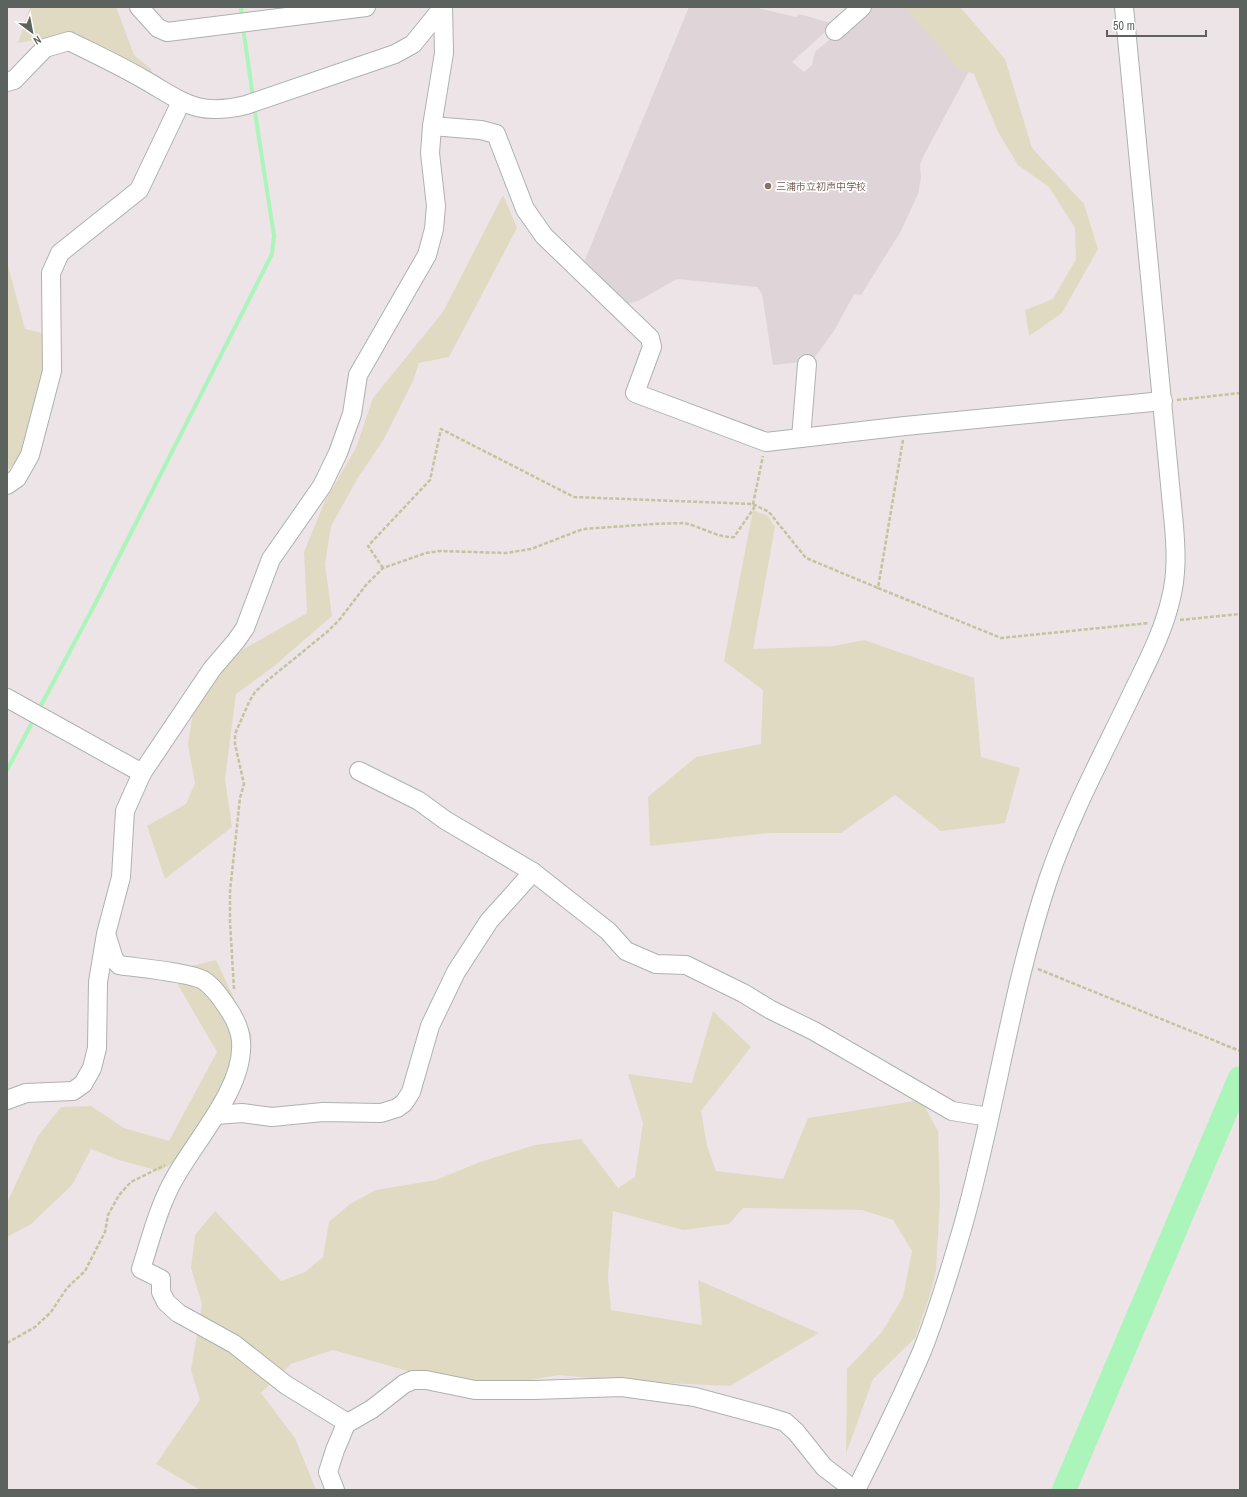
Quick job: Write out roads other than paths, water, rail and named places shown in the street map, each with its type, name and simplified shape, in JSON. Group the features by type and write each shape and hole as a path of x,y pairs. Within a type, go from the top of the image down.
{"street":[{"path":"139,7 158,28 167,32 366,7"},
{"path":"7,82 14,80 45,48 68,41 143,79 181,102 212,110 228,109 246,105 395,54 413,44 443,7"},
{"path":"7,1100 26,1093 73,1091 83,1084 92,1068 97,1048 98,982 106,934 121,878 125,811 142,773 212,669 245,628 271,558 322,486 338,453 352,414 358,375 427,255 434,229 436,206 430,153 432,126 444,53 443,7"},
{"path":"835,31 862,7"},
{"path":"335,1490 328,1472 346,1424 372,1409 389,1394 413,1380 426,1380 476,1390 622,1387 695,1398 785,1422 796,1432 824,1467 855,1490 897,1406 925,1342 962,1228 1024,964 1049,877 1074,815 1149,659 1165,622 1172,596 1176,550 1163,401 1124,7"},
{"path":"7,485 17,478 30,455 52,371 51,273 60,253 138,190 181,102"},
{"path":"432,126 481,130 496,134 525,209 544,236 650,338 652,347 635,393 766,442 905,426 1163,401"},
{"path":"801,438 807,364"},
{"path":"7,698 142,773"},
{"path":"360,771 420,801 445,820 533,872 608,931 626,951 656,964 686,965 743,993 771,1010 814,1031 952,1111 989,1117"},
{"path":"216,1115 242,1113 272,1117 323,1112 381,1113 397,1108 404,1103 410,1092 430,1026 456,972 489,921 533,872"},
{"path":"106,934 114,959 119,965 190,976 203,980 215,992 232,1015 238,1027 241,1040 241,1056 234,1079 216,1115 185,1160 171,1184 141,1269 161,1279 161,1292 166,1302 178,1313 234,1344 286,1385 346,1422 346,1424"}],"waterway":[{"path":"241,7 242,18"},
{"path":"243,27 253,97"},
{"path":"38,711 95,604 272,254 274,236 254,106"},
{"path":"7,770 34,719"},
{"path":"1064,1490 1240,1078"}],"place":[{"name":"三浦市立初声中学校","path":"768,186"}]}
